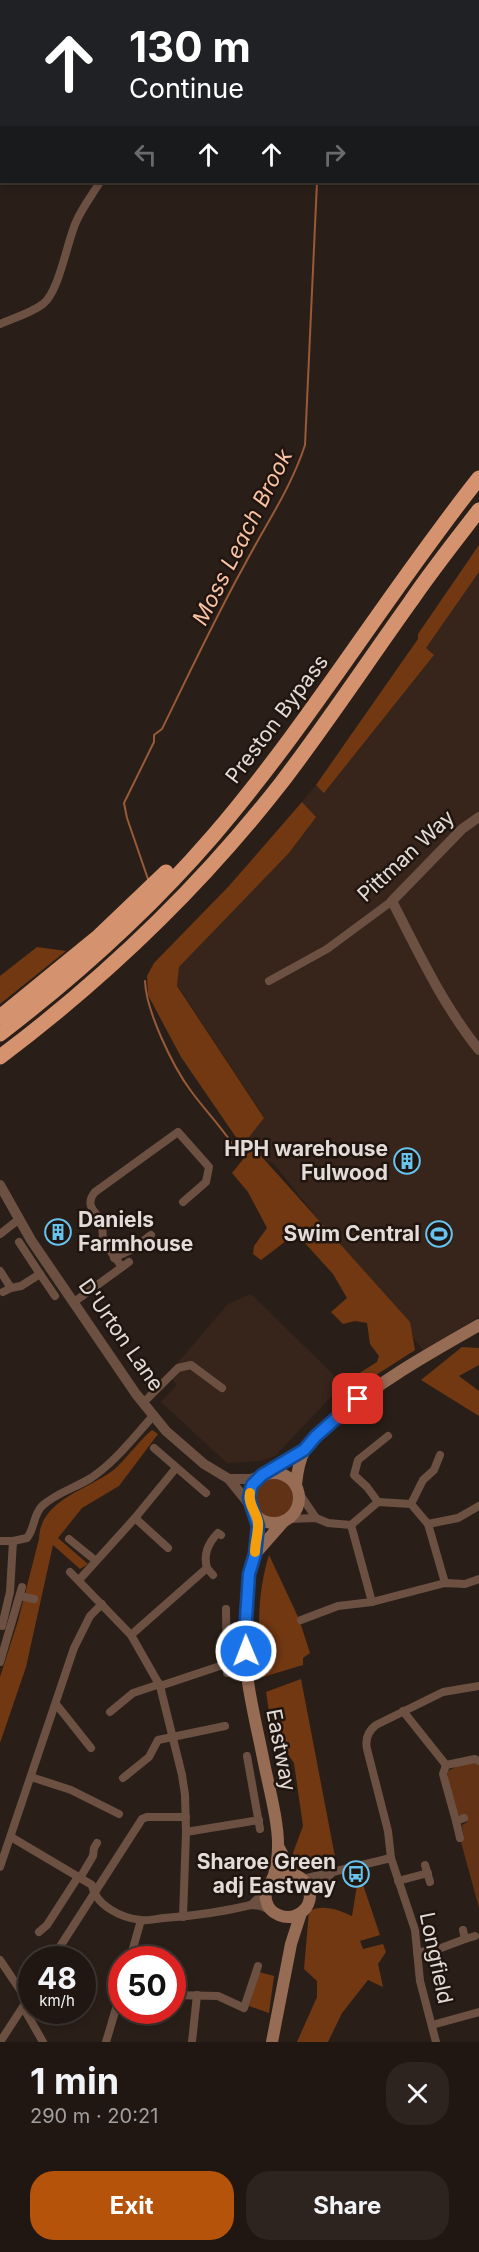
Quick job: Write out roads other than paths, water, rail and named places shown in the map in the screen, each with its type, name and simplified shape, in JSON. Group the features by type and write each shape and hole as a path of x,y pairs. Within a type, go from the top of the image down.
{"highway":[{"name":"Preston Bypass","path":"84,964 159,894 195,856 289,740 402,581 479,478"},
{"path":"0,1057 57,1013 148,932 240,833 323,727 412,599 479,510"},
{"path":"0,1068 63,1021 154,939 247,839 330,732 418,607 452,546"},
{"path":"0,1017 76,956 145,893 289,740"},
{"path":"0,1026 84,964"},
{"path":"0,1034 84,964"}],"main road":[{"path":"304,1450 298,1468 298,1508 286,1520 267,1522 253,1510 249,1498 252,1485 265,1474 304,1450 316,1436 358,1399 401,1369 479,1325"},
{"path":"265,1474 284,1474 298,1489"},
{"name":"Eastway","path":"253,1510 258,1526 255,1554 249,1574 245,1634 250,1689 278,1846 273,1878 266,1890"},
{"name":"Eastway","path":"255,1554 286,1520"},
{"name":"Eastway","path":"278,1846 309,1890 310,1896"},
{"path":"273,1878 286,1873 298,1876"},
{"path":"266,1890 266,1900 278,1914 291,1944"},
{"path":"278,1914 296,1916 306,1908 310,1896"},
{"path":"272,2042 291,1944 301,1913"}],"street":[{"path":"0,324 44,304 59,277 77,220 99,183"},
{"name":"Pittman Way","path":"268,981 327,949 392,901 462,829 479,817"},
{"path":"392,901 446,1001 479,1050"},
{"path":"74,1302 126,1264 114,1258 103,1241 102,1220 91,1209 92,1196 178,1132 209,1167 206,1182 183,1202"},
{"name":"D'Urton Lane","path":"0,1185 18,1220 153,1416 166,1431 204,1464 229,1479 253,1510"},
{"path":"0,1234 18,1220"},
{"path":"114,1258 133,1249 151,1235"},
{"path":"19,1242 55,1296"},
{"path":"0,1271 7,1290 21,1286 40,1274"},
{"path":"143,1403 178,1368 191,1365 222,1388"},
{"name":"D'Urton Lane","path":"13,1541 22,1540 31,1533 35,1516 41,1506 89,1480 102,1470 153,1416"},
{"path":"378,1502 354,1475 358,1460 388,1436"},
{"path":"154,1448 206,1493"},
{"path":"411,1504 423,1480 434,1470 440,1455"},
{"path":"79,1580 176,1468"},
{"path":"229,1479 251,1479 265,1474"},
{"path":"298,1489 316,1518"},
{"path":"286,1520 316,1518 328,1523 351,1525 378,1502 411,1504 428,1524 445,1583"},
{"path":"428,1524 458,1518 479,1506"},
{"path":"135,1518 168,1548"},
{"path":"351,1525 372,1602"},
{"path":"131,1635 210,1571 206,1552 218,1533 221,1535"},
{"path":"69,1539 96,1561"},
{"path":"0,1541 13,1541 10,1592 2,1626"},
{"path":"70,1572 131,1635 160,1685 182,1775 186,1817 183,1917"},
{"path":"301,1620 338,1606 372,1602 445,1583 465,1584 479,1579"},
{"path":"0,1662 21,1591 34,1599"},
{"path":"0,1868 74,1648 90,1616 102,1604"},
{"path":"110,1712 133,1693 226,1668 226,1610"},
{"name":"Longfield","path":"436,2042 421,1990 415,1930 391,1858 388,1832 366,1744 368,1734 373,1727 403,1711 443,1692 479,1686"},
{"path":"56,1704 91,1748"},
{"path":"403,1711 446,1765"},
{"path":"129,1776 149,1757 158,1740 225,1726"},
{"path":"186,1832 260,1825 247,1756"},
{"path":"446,1765 475,1759 479,1761"},
{"path":"446,1765 443,1774 460,1819 460,1838"},
{"path":"32,1777 71,1790 119,1814"},
{"path":"60,1946 142,1818 147,1816 186,1817"},
{"path":"11,1837 92,1885 93,1894 100,1902 121,1915 141,1920 183,1917 251,1905 261,1906 278,1914"},
{"path":"39,1932 47,1925 93,1856 97,1843"},
{"path":"298,1876 331,1874 391,1858"},
{"path":"398,1881 428,1873"},
{"path":"310,1896 331,1874"},
{"path":"251,1905 266,1890"},
{"path":"134,1946 141,1920"},
{"path":"417,1952 440,1949 464,1935 475,1936"},
{"path":"0,1960 18,1987"},
{"path":"186,1995 218,1996 244,2008 258,1966"},
{"path":"192,2042 197,1995"},
{"path":"432,2025 479,2012"},
{"path":"0,2042 18,2014"},
{"path":"36,2024 43,2042"},
{"path":"106,2042 111,2024"}],"waterway":[{"name":"Moss Leach Brook","path":"149,882 124,803 154,742 154,735 162,729 223,605 285,491 305,445 317,183"},
{"name":"Moss Leach Brook","path":"145,981 155,1023 169,1054 191,1091 231,1142 229,1155"}],"place":[{"name":"HPH warehouse Fulwood","path":"407,1161"},
{"name":"Daniels Farmhouse","path":"58,1232"},
{"name":"Swim Central","path":"439,1234"},
{"name":"Sharoe Green adj Eastway","path":"356,1874"}]}
